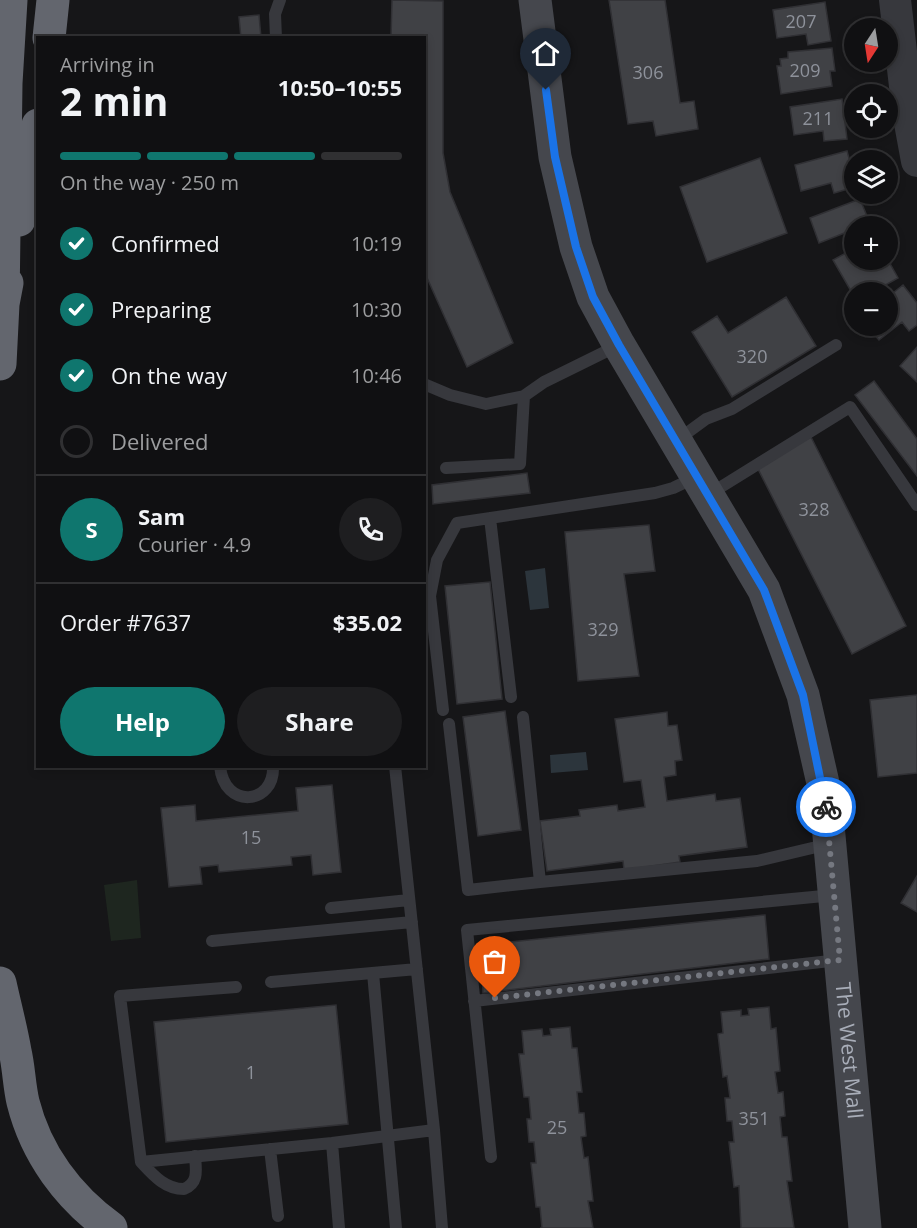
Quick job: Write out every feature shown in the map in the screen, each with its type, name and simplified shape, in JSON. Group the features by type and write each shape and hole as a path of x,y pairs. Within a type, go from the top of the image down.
{"highway":[{"path":"0,364 6,83 11,0"},
{"path":"49,36 53,0"},
{"path":"3,304 36,135"},
{"path":"0,983 16,1053 22,1100 37,1140 52,1170 73,1196 111,1228"}],"main road":[{"name":"The West Mall","path":"535,0 555,157 576,247 593,297 764,590 803,695 825,792 865,1228"}],"street":[{"path":"895,0 908,112 917,161"}],"lane":[{"path":"276,36 275,14 280,0"},
{"path":"426,385 450,396 486,404 524,396 544,382 619,345"},
{"path":"676,441 706,419 732,409 836,345"},
{"path":"446,468 520,464 524,396"},
{"path":"443,710 430,596 437,560 457,523 655,493 674,488 702,486 850,407 917,505"},
{"path":"490,518 511,697"},
{"path":"523,717 540,882"},
{"path":"449,724 468,890 757,861 830,844"},
{"path":"220,768 221,777 226,787 239,796 246,797 254,796 267,788 273,768"},
{"path":"396,768 442,1228"},
{"path":"491,1157 467,930 835,895"},
{"path":"331,908 409,900"},
{"path":"212,941 412,922"},
{"path":"474,1001 840,960"},
{"path":"271,982 417,969"},
{"path":"373,973 396,1228"},
{"path":"195,1156 196,1177 192,1184 184,1189 164,1184 154,1177 141,1162 120,996 236,987"},
{"path":"141,1162 332,1143 434,1130"},
{"path":"332,1143 339,1228"},
{"path":"270,1149 278,1216"}],"shaded area":[{"path":"545,568 549,608 530,610 525,571"},
{"path":"586,752 588,770 551,773 550,755"},
{"path":"137,880 141,938 111,941 104,885"}],"building":[{"path":"392,0 443,1 443,153 450,192 513,343 467,367 426,275 426,36 391,36"},
{"path":"609,0 665,0 680,103 694,101 698,129 656,136 653,121 628,124"},
{"path":"825,2 831,41 808,45 806,34 777,38 773,10"},
{"path":"259,15 261,36 241,36 239,17"},
{"path":"832,48 835,71 830,71 832,86 781,94 777,66 781,66 780,59 788,58 788,52"},
{"path":"842,99 844,138 847,139 824,141 823,131 794,135 790,107"},
{"path":"844,152 844,190 834,193 831,183 801,191 795,165"},
{"path":"760,158 787,233 707,262 680,187"},
{"path":"847,204 862,204 867,216 844,216 844,233 819,243 810,218"},
{"path":"844,254 844,270 894,270 898,278 891,282 846,282 833,260"},
{"path":"903,285 917,303 917,325 909,331 902,322 898,325 898,289"},
{"path":"786,297 816,346 732,397 692,332 717,316 728,333"},
{"path":"917,347 917,382 900,366"},
{"path":"874,381 917,439 917,476 855,395"},
{"path":"811,437 906,626 852,654 756,465"},
{"path":"527,473 530,493 433,504 432,485"},
{"path":"649,525 655,571 624,574 639,676 578,681 565,532"},
{"path":"490,582 502,699 457,704 445,586"},
{"path":"917,695 917,773 878,777 870,700"},
{"path":"505,711 521,830 478,836 463,717"},
{"path":"667,712 668,726 677,725 682,760 675,761 676,775 664,777 667,801 715,794 716,801 740,798 747,847 679,856 680,862 624,870 623,861 547,871 540,821 580,816 579,810 617,805 618,811 645,807 641,780 624,782 615,719"},
{"path":"332,785 341,872 313,875 311,855 291,857 292,865 219,872 218,865 200,867 202,884 169,887 161,808 195,805 196,821 298,811 296,788"},
{"path":"917,876 917,912 901,903"},
{"path":"765,915 769,959 483,993 481,945"},
{"path":"336,1005 348,1124 166,1142 154,1022"},
{"path":"769,1007 771,1029 776,1028 780,1071 775,1072 778,1093 783,1092 785,1116 780,1117 782,1137 787,1137 792,1181 787,1181 794,1228 741,1228 739,1186 734,1187 729,1142 734,1142 732,1121 727,1121 725,1098 730,1098 727,1076 723,1077 718,1034 723,1033 721,1012 741,1010 741,1016 749,1015 748,1009"},
{"path":"570,1027 572,1048 577,1048 582,1092 577,1092 579,1113 584,1113 586,1136 581,1137 584,1158 588,1157 593,1201 588,1201 593,1228 542,1228 540,1207 536,1207 531,1163 536,1163 534,1142 529,1142 527,1119 531,1119 529,1097 524,1097 519,1054 524,1054 522,1031 542,1029 543,1036 551,1035 550,1029"}],"way so far":[{"path":"495,998 840,960 826,807"}],"route":[{"path":"546,90 555,157 576,247 593,297 764,590 803,695 825,792 826,807"}]}
